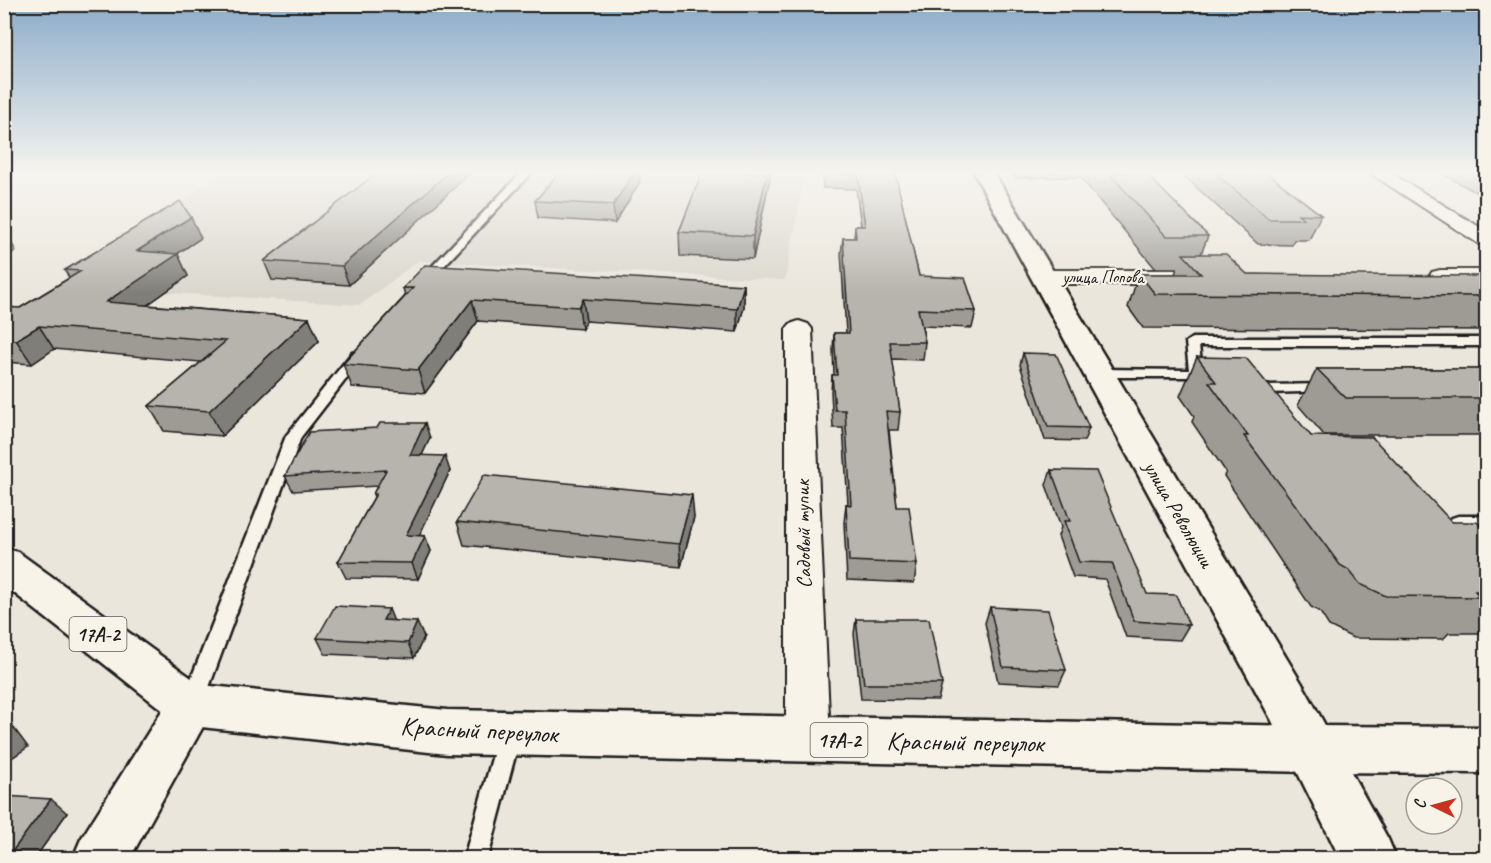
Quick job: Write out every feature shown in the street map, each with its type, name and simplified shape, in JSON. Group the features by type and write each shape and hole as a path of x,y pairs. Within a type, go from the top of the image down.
{"main road":[{"name":"улица Революции","path":"1007,213 1288,704 1369,858"},
{"name":"17А-2","path":"4,563 192,705"},
{"name":"Красный переулок","path":"192,705 447,732 1312,749 1486,750"},
{"path":"100,858 192,705"}],"street":[{"path":"1443,213 1486,240"},
{"name":"улица Попова","path":"1044,276 1196,277"},
{"path":"1424,277 1486,277"},
{"name":"Садовый тупик","path":"799,329 808,739"}],"lane":[{"path":"414,293 488,213"},
{"path":"1424,277 1448,291"},
{"path":"1196,373 1192,342 1486,342"},
{"path":"192,705 294,436 365,346"},
{"path":"1099,374 1225,375"},
{"path":"1252,380 1268,389 1284,406"},
{"path":"1268,389 1337,388"},
{"path":"1443,522 1486,522"},
{"path":"476,858 510,733"}],"shaded area":[{"path":"164,213 797,213 785,280 418,261 360,305 62,286"}],"building":[{"path":"160,213 188,213 191,217 137,251 178,254 106,302 309,318 209,411 149,406 226,341 39,326 16,340 4,339 4,307 20,308 81,271 65,270"},
{"path":"325,213 402,213 342,266 264,261"},
{"path":"686,213 758,213 753,236 679,232"},
{"path":"863,213 904,213 919,276 965,278 976,311 918,309 925,342 890,342 900,412 886,411 897,507 909,507 917,564 849,561 846,504 851,505 845,410 835,410 832,375 837,375 834,333 849,333 843,238 856,238 855,226 865,226"},
{"path":"1145,213 1185,213 1208,236 1166,236"},
{"path":"1262,213 1319,213 1321,215 1298,214 1304,219 1269,219"},
{"path":"1183,254 1226,254 1247,274 1478,276 1486,282 1486,296 1155,294 1139,274 1201,274"},
{"path":"425,265 744,285 737,309 583,299 579,307 472,300 418,370 343,364 413,288 403,288"},
{"path":"1023,353 1056,354 1089,428 1048,427"},
{"path":"1197,357 1246,358 1311,436 1372,437 1452,522 1477,522 1486,531 1486,591 1475,591 1480,597 1386,596 1360,584 1349,570 1340,565 1244,436 1248,436 1209,382 1216,382"},
{"path":"1317,369 1486,369 1486,398 1346,398"},
{"path":"380,423 425,423 410,455 445,456 406,535 425,536 412,563 338,562 376,494 373,494 386,470 285,476 309,432 377,428"},
{"path":"1051,470 1096,471 1147,594 1176,595 1189,625 1134,621 1112,563 1079,562 1064,521 1070,521"},
{"path":"484,475 692,495 679,544 457,522"},
{"path":"335,606 389,609 383,620 417,622 408,643 317,638"},
{"path":"990,607 1048,610 1066,670 1003,667"},
{"path":"856,619 929,619 942,684 864,684"},
{"path":"4,796 51,799 11,853 4,853"}]}
